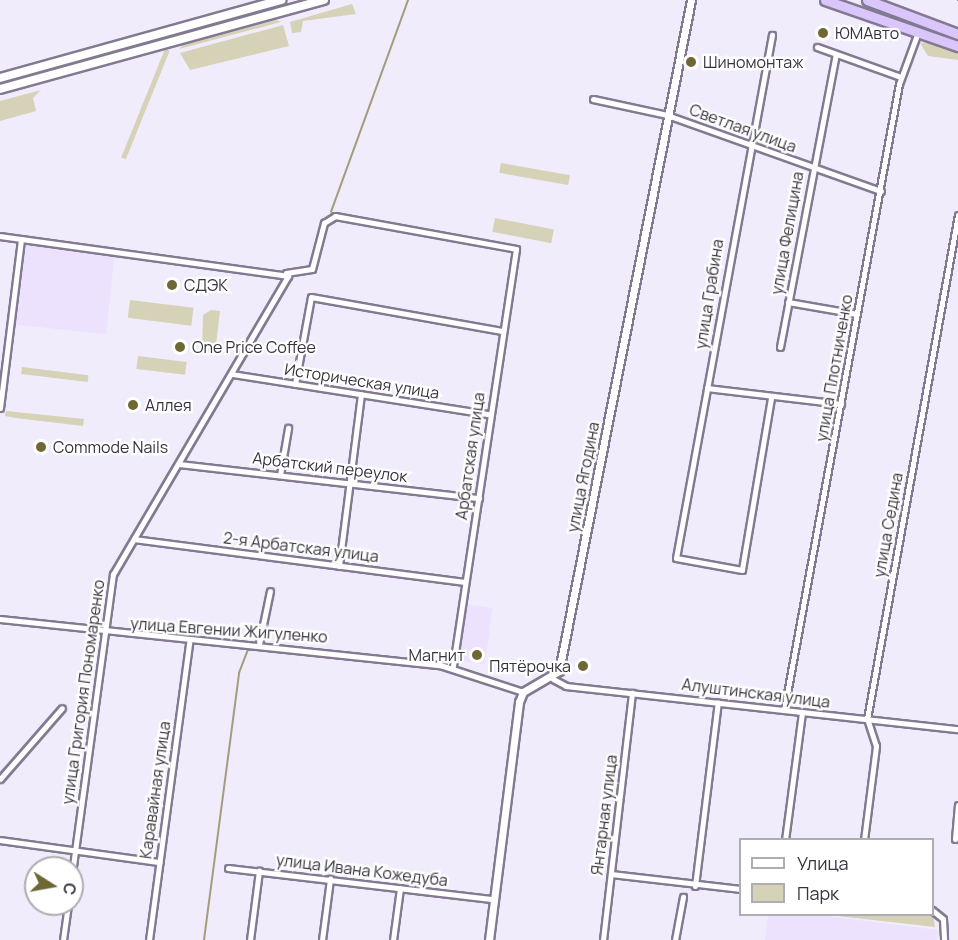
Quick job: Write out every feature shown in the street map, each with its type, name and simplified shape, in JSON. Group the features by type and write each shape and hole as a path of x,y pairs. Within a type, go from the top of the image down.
{"highway":[{"path":"825,0 958,46"},
{"path":"867,0 958,34"}],"main road":[{"path":"0,89 324,0"},
{"path":"0,78 278,1"},
{"path":"229,15 235,26"}],"street":[{"name":"улица Ягодина","path":"553,679 559,671 691,0"},
{"name":"улица Плотниченко","path":"784,710 902,76 918,32"},
{"name":"улица Грабина","path":"771,398 742,570 676,558 749,143 772,35"},
{"path":"817,47 902,76"},
{"name":"улица Фелицина","path":"780,347 812,168 836,54"},
{"name":"Светлая улица","path":"593,99 667,115 881,191"},
{"name":"улица Седина","path":"864,838 876,746 867,719 958,214"},
{"name":"Арбатская улица","path":"287,274 304,273 312,268 324,223 335,216 516,249 488,414 453,668"},
{"path":"0,236 287,274"},
{"path":"0,408 21,239"},
{"name":"улица Григория Пономаренко","path":"74,856 114,574 232,374 287,274"},
{"path":"295,384 311,297 502,331"},
{"path":"788,302 857,314"},
{"name":"Историческая улица","path":"232,374 488,414"},
{"path":"707,388 771,398 841,404"},
{"path":"339,566 361,394"},
{"path":"280,475 288,428"},
{"name":"Арбатский переулок","path":"179,464 478,498"},
{"name":"2-я Арбатская улица","path":"134,539 465,582"},
{"path":"259,644 270,591"},
{"name":"улица Евгении Жигуленко","path":"0,619 189,643 259,644 453,668 523,692"},
{"name":"Каравайная улица","path":"149,940 189,643"},
{"path":"489,940 523,692 553,679"},
{"name":"Алуштинская улица","path":"553,679 567,686 958,729"},
{"name":"Янтарная улица","path":"603,940 632,693"},
{"path":"695,886 718,702"},
{"path":"0,779 62,708"},
{"path":"785,838 802,712"},
{"path":"955,840 958,805"},
{"path":"0,840 159,862"},
{"name":"улица Ивана Кожедуба","path":"228,867 493,899"},
{"path":"250,940 259,871"},
{"path":"611,874 695,886 739,889"},
{"path":"322,940 330,879"},
{"path":"393,940 400,888"},
{"path":"675,940 683,897"},
{"path":"934,911 943,919 944,940"},
{"path":"63,940 66,916"}],"shaded area":[{"path":"23,245 114,255 106,334 15,325"},
{"path":"464,604 493,608 485,664 456,660"},
{"path":"768,916 826,916 938,930 937,940 765,940"}],"green space":[{"path":"352,4 356,14 303,21 301,32 292,33 290,22"},
{"path":"276,20 281,22 179,49 184,44"},
{"path":"283,25 289,46 190,70 180,53"},
{"path":"929,42 958,52 958,60 928,56 920,43"},
{"path":"165,49 170,51 126,159 121,157"},
{"path":"41,90 33,98 36,111 0,121 0,101"},
{"path":"501,163 570,175 568,185 499,173"},
{"path":"495,218 554,229 551,243 492,232"},
{"path":"130,300 194,308 191,326 128,318"},
{"path":"211,310 220,311 215,353 202,352 203,315"},
{"path":"138,356 187,362 185,375 136,369"},
{"path":"22,367 89,375 88,382 21,374"},
{"path":"6,411 84,419 83,426 5,416"},
{"path":"838,916 933,916 935,927"}],"waterway":[{"path":"331,212 408,0"},
{"path":"204,940 239,673 248,650 256,649"}],"place":[{"name":"ЮМАвто","path":"823,33"},
{"name":"Шиномонтаж","path":"691,62"},
{"name":"СДЭК","path":"172,285"},
{"name":"One Price Coffee","path":"180,347"},
{"name":"Аллея","path":"133,405"},
{"name":"Commode Nails","path":"41,447"},
{"name":"Магнит","path":"477,655"},
{"name":"Пятёрочка","path":"583,666"}]}
